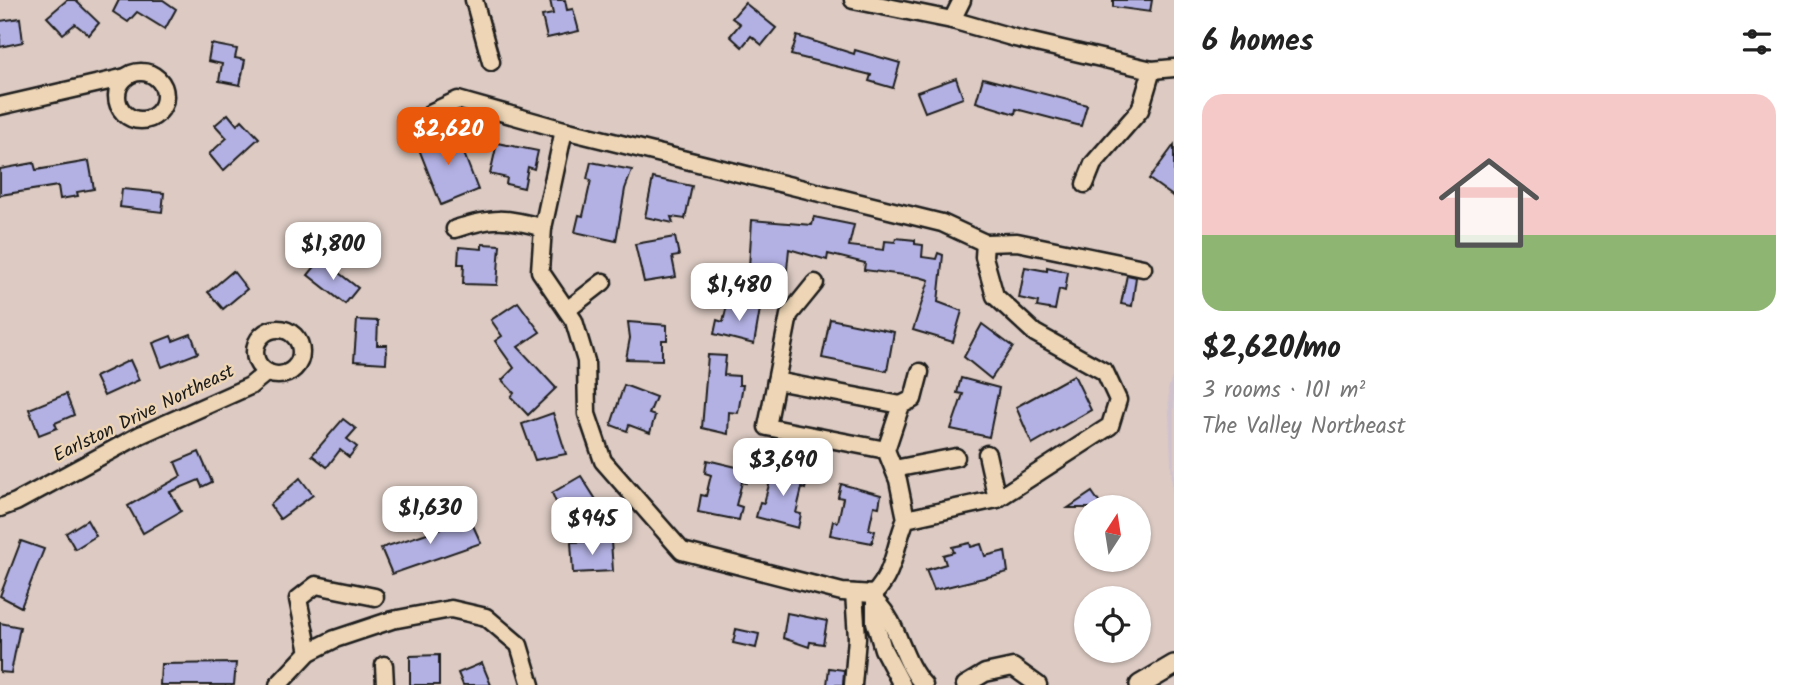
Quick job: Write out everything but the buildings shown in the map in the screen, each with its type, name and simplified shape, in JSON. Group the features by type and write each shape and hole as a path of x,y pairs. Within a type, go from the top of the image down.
{"main road":[{"path":"1140,685 1174,665"}],"street":[{"path":"474,0 491,62"},
{"path":"853,0 952,20 1014,38 1152,70 1174,68"},
{"path":"952,20 962,0"},
{"path":"1085,184 1093,164 1140,110 1152,70"},
{"path":"0,106 126,77"},
{"path":"432,112 458,100 564,130 942,223 985,243 1017,242 1143,268"},
{"path":"564,130 543,228 540,271 574,321 586,361 587,414 603,461 682,551 875,598 889,615 914,674 924,685"},
{"path":"456,229 490,218 512,219 543,228"},
{"path":"906,519 997,499 1110,426 1118,400 1105,372 1035,332 995,296 984,257 985,243"},
{"path":"567,310 603,282"},
{"path":"815,283 789,315 767,427 886,450"},
{"name":"Earlston Drive Northeast","path":"0,508 140,435 250,386 267,372"},
{"path":"776,381 901,405 913,399 920,372"},
{"path":"901,405 886,450 894,469 906,519 898,539 889,578 875,598 875,622 883,649 902,685"},
{"path":"987,454 997,499"},
{"path":"894,469 956,457"},
{"path":"309,652 298,599 316,585 375,597"},
{"path":"853,685 857,638 854,593"},
{"path":"278,685 309,652 335,639 392,620 451,608 486,617 519,645 531,685"},
{"path":"384,665 385,685"},
{"path":"965,685 985,673 1013,667 1038,685"}],"shaded area":[{"path":"1174,372 1174,535 1168,389"}]}
